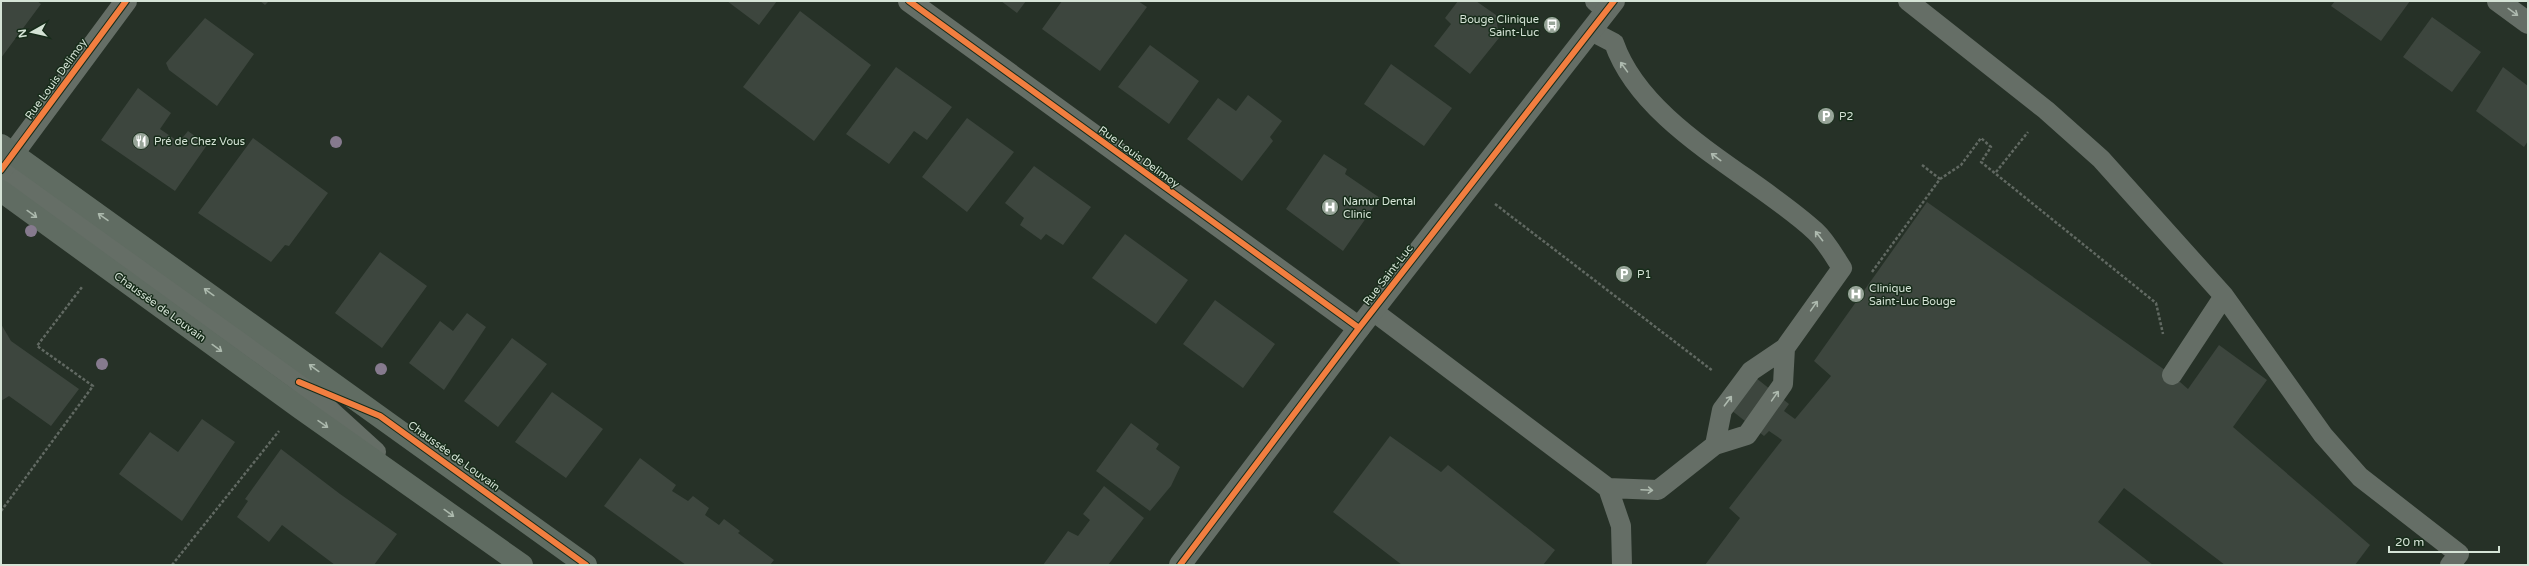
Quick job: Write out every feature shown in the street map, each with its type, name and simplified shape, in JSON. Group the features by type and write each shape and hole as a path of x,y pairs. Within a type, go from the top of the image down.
{"main road":[{"name":"Chaussée de Louvain","path":"4,161 380,416 586,565"},
{"name":"Chaussée de Louvain","path":"1,191 522,565"}],"street":[{"name":"Rue Louis Delimoy","path":"4,161 126,1"},
{"name":"Rue Louis Delimoy","path":"908,1 1359,328"},
{"path":"2498,1 2528,23"},
{"name":"Rue Saint-Luc","path":"1180,565 1359,328 1591,31 1605,4"}],"lane":[{"path":"1908,1 2046,110 2101,159 2224,296 2323,435 2360,477 2459,554 2450,565"},
{"path":"1591,31 1614,43 1621,63 1671,122 1816,232 1842,268 1785,348 1751,371 1722,410 1715,445"},
{"name":"Chaussée de Louvain","path":"4,161 299,382 417,490"},
{"path":"2172,375 2224,296"},
{"path":"1373,311 1608,488 1621,526 1622,565"},
{"path":"1608,488 1658,490 1715,445 1747,435 1783,384 1785,348"},
{"name":"Chaussée de Louvain","path":"299,382 380,416"}],"path":[{"path":"1996,172 2046,110"},
{"path":"1961,166 1981,138 1991,147 1980,162 1996,172 2156,303 2172,375"},
{"path":"1922,165 1940,179"},
{"path":"1470,186 1546,241 1737,390"},
{"path":"1,511 93,386 37,346 84,285"},
{"path":"172,565 282,428"}],"building":[{"path":"1,1 37,1 41,4 1,58"},
{"path":"260,1 269,1 265,5"},
{"path":"727,1 777,1 759,25"},
{"path":"1001,1 1026,1 1017,13"},
{"path":"1062,1 1138,1 1147,7 1100,71 1042,29"},
{"path":"1458,1 1476,1 1496,15 1499,38 1470,74 1434,46 1451,24 1445,18"},
{"path":"2335,1 2410,1 2381,41 2331,6"},
{"path":"800,11 871,65 814,141 743,87"},
{"path":"2432,17 2481,52 2452,92 2403,57"},
{"path":"205,18 254,54 217,106 169,70 166,63"},
{"path":"1150,45 1199,81 1169,124 1118,87"},
{"path":"1391,64 1452,108 1424,146 1364,104"},
{"path":"896,67 952,107 927,140 914,131 889,164 846,134"},
{"path":"2503,67 2528,86 2528,141 2524,147 2476,111"},
{"path":"138,88 171,113 160,129 179,142 188,131 207,145 175,191 101,140"},
{"path":"1248,95 1282,121 1270,137 1273,141 1242,181 1187,139 1218,98 1236,111"},
{"path":"967,118 1014,152 967,212 922,177"},
{"path":"253,138 328,193 289,246 285,245 271,262 198,213"},
{"path":"1324,154 1347,169 1345,174 1380,198 1343,251 1286,209"},
{"path":"1034,166 1091,207 1063,245 1046,234 1041,240 1020,225 1024,218 1005,203"},
{"path":"1927,202 2172,375 2188,389 2219,345 2267,380 2233,427 2370,545 2355,565 2225,565 2124,488 2098,522 2153,565 1705,565 1740,518 1729,508 1782,440 1769,431 1764,436 1731,410 1756,378 1789,404 1784,411 1795,419 1831,376 1814,361"},
{"path":"1125,234 1188,280 1156,324 1092,278"},
{"path":"380,252 427,286 382,348 335,313"},
{"path":"1215,300 1275,344 1243,388 1183,344"},
{"path":"467,313 486,327 444,390 409,363 440,321 453,331"},
{"path":"1,324 11,341 79,389 51,426 9,396 1,401"},
{"path":"512,338 547,364 498,427 464,401"},
{"path":"552,392 603,429 566,478 515,442"},
{"path":"202,419 235,442 182,521 119,474 150,432 178,452"},
{"path":"1131,423 1159,444 1156,449 1180,467 1171,486 1150,511 1096,471"},
{"path":"1390,436 1441,472 1448,465 1555,550 1543,565 1402,565 1333,512"},
{"path":"281,449 340,494 397,534 374,565 335,565 282,525 269,542 237,517 248,501 245,499"},
{"path":"640,458 676,485 672,491 688,501 693,496 709,508 705,515 719,525 724,519 740,531 738,533 774,560 770,565 686,565 604,506"},
{"path":"1104,486 1144,518 1108,565 1043,565 1068,531 1078,536 1090,520 1083,514"}],"cycle path":[{"path":"1,170 126,1"},
{"path":"909,1 1359,328"},
{"path":"1180,565 1359,328 1614,1"},
{"path":"299,382 380,416 586,565"}],"place":[{"name":"Bouge Clinique Saint-Luc","path":"1552,25"},
{"name":"P2","path":"1826,116"},
{"name":"Pré de Chez Vous","path":"141,141"},
{"name":"Namur Dental Clinic","path":"1330,207"},
{"name":"P1","path":"1624,274"},
{"name":"Clinique Saint-Luc Bouge","path":"1856,294"}]}
